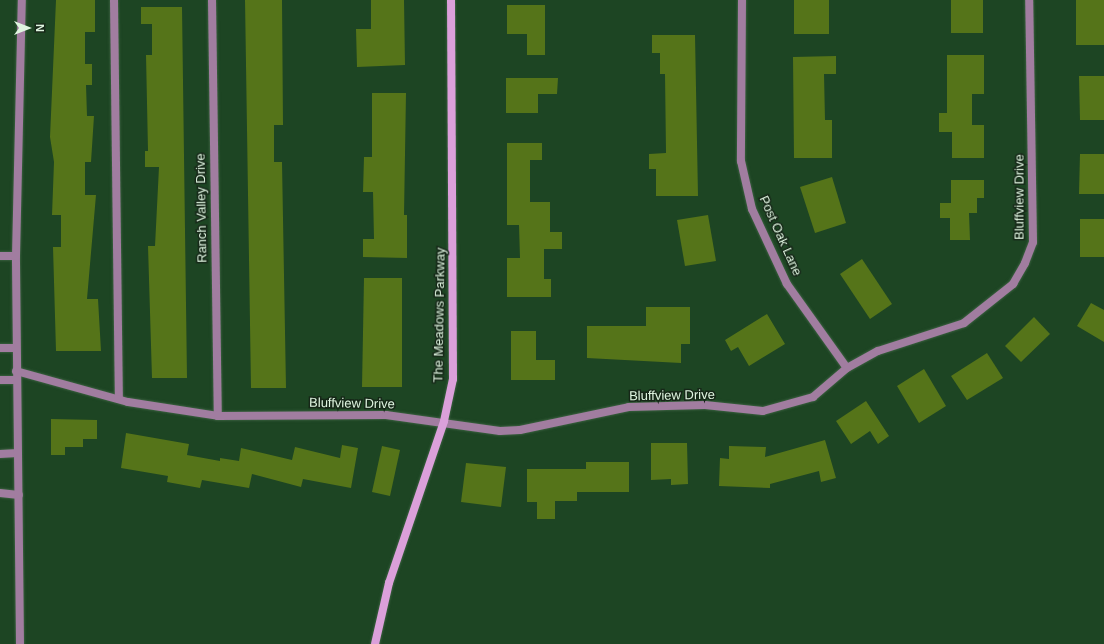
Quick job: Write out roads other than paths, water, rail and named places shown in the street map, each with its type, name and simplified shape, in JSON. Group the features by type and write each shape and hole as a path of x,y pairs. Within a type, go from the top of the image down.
{"street":[{"path":"20,644 19,495 16,380 16,256 22,0"},
{"path":"114,0 118,399"},
{"name":"Ranch Valley Drive","path":"212,0 218,416"},
{"name":"The Meadows Parkway","path":"375,644 389,582 444,421 453,379 451,0"},
{"name":"Post Oak Lane","path":"742,0 741,161 752,209 788,284 847,368"},
{"name":"Bluffview Drive","path":"16,371 118,399 218,416 386,415 444,421 510,431 629,407 705,405 763,411 813,397 847,368 878,351 964,324 1013,284 1025,263 1033,242 1029,0"},
{"path":"0,256 16,256"},
{"path":"0,348 16,348"},
{"path":"0,380 16,380"},
{"path":"0,454 18,453"},
{"path":"0,493 19,495"}]}
